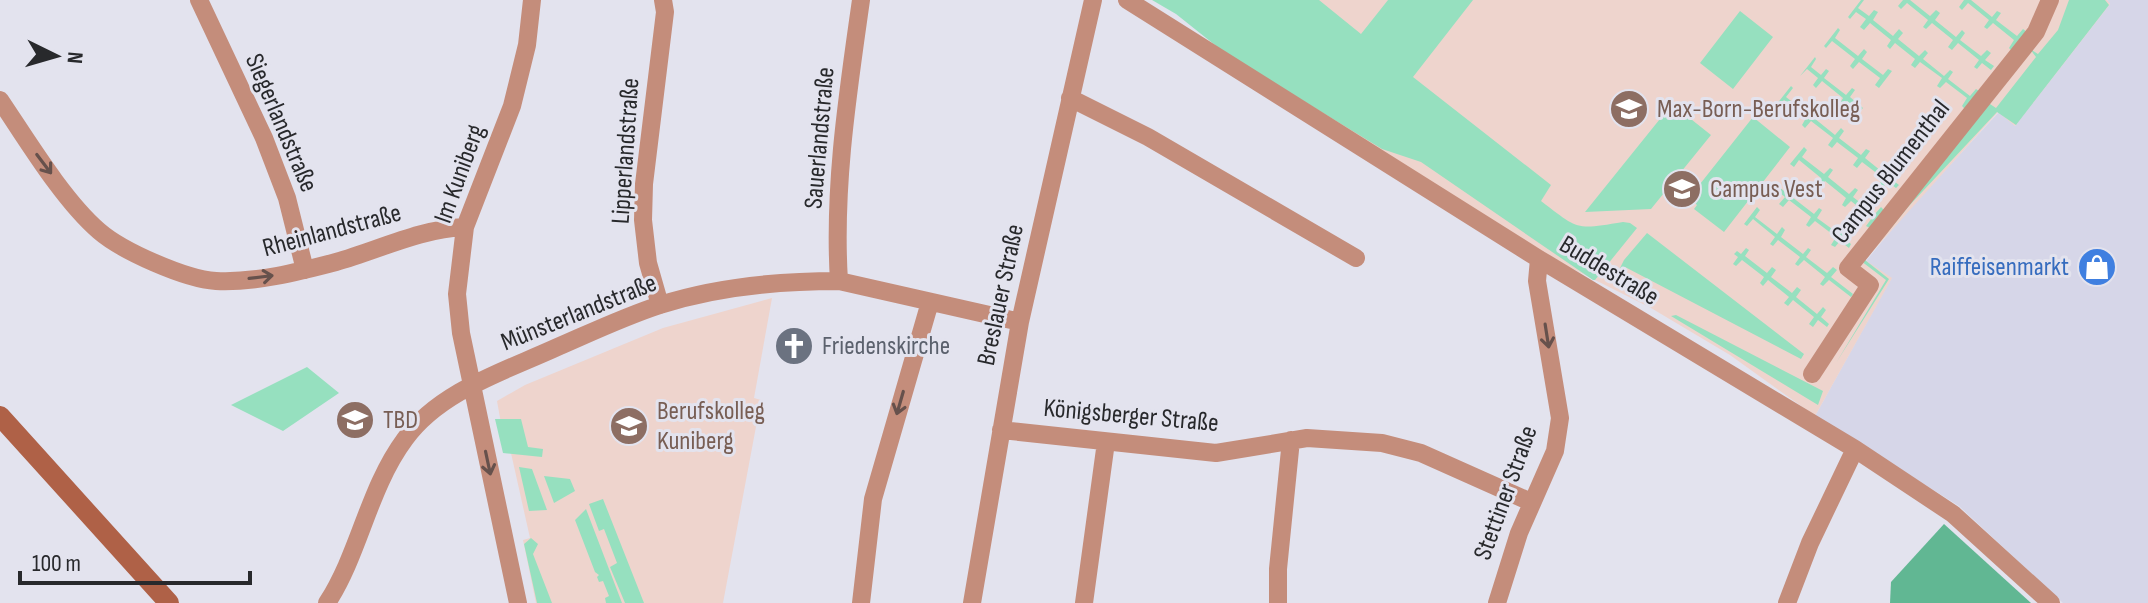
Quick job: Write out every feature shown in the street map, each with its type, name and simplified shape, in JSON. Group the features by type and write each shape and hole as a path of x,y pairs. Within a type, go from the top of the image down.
{"street":[{"name":"Siegerlandstraße","path":"199,0 264,138 287,198 305,270"},
{"name":"Im Kuniberg","path":"518,603 461,333 457,294 465,227 512,106 527,45 532,0"},
{"name":"Lipperlandstraße","path":"660,305 648,263 643,220 644,184 665,12 663,0"},
{"name":"Sauerlandstraße","path":"839,281 840,178 861,0"},
{"name":"Breslauer Straße","path":"972,603 1020,322 1093,0"},
{"name":"Buddestraße","path":"1127,0 1539,259 1855,449 1953,514 2051,603"},
{"name":"Campus Blumenthal","path":"1812,374 1870,285 1848,268 2036,32 2050,0"},
{"path":"1070,98 1148,137 1356,258"},
{"name":"Rheinlandstraße","path":"0,100 66,194 100,232 165,268 214,281 276,275 305,270 425,232 465,227"},
{"name":"Stettiner Straße","path":"1497,603 1531,502 1555,451 1560,418 1537,281 1539,259"},
{"name":"Münsterlandstraße","path":"327,603 383,473 406,438 432,410 472,387 660,305 730,289 839,281 1020,322"},
{"path":"861,603 873,499 930,302"},
{"path":"0,416 169,603"},
{"name":"Königsberger Straße","path":"1001,430 1216,453 1291,440 1324,438 1382,443 1421,453 1531,502"},
{"path":"1278,603 1278,569 1291,440"},
{"path":"1084,603 1106,442"},
{"path":"1787,603 1810,543 1855,449"}],"shaded area":[{"name":"Campus Vest","path":"1252,0 2107,0 2110,4 2015,126 1998,112 1865,260 1892,278 1815,416 1730,355 1651,308 1541,253 1211,54"},
{"path":"2107,0 2148,0 2148,603 2063,603 1959,506 1815,416 1891,279 1866,261 1999,112 2015,126 2110,4"},
{"name":"Berufskolleg Kuniberg","path":"772,298 754,398 761,400 723,603 536,603 523,540 530,538 511,453 506,451 497,401 525,385 663,328"},
{"name":"TBD","path":"345,406 370,422 367,435 350,430 351,426 339,419"}],"green space":[{"path":"1152,0 1319,0 1361,34 1388,0 1473,0 1413,77 1551,185 1541,201 1563,218 1586,227 1623,222 1637,228 1593,280 1421,162 1382,149 1225,53 1176,14"},
{"path":"1864,0 1858,8 1869,16 1874,10 1878,12 1873,20 1893,36 1899,29 1903,33 1898,39 1919,56 1925,50 1928,53 1923,59 1944,76 1950,70 1953,72 1948,79 1970,96 1976,89 1979,91 1965,109 1962,106 1967,98 1946,82 1940,88 1937,86 1942,78 1920,62 1915,68 1911,65 1915,59 1895,43 1890,49 1887,46 1891,40 1870,23 1864,30 1860,27 1866,19 1856,12 1850,19 1848,17"},
{"path":"1903,0 1910,0 1930,16 1936,10 1940,13 1935,20 1956,37 1962,30 1965,33 1960,40 1981,56 1987,50 1991,53 1985,60 1994,66 1991,70 1982,63 1977,69 1974,67 1979,60 1958,43 1952,50 1948,47 1953,40 1932,23 1926,29 1923,27 1928,20 1907,3 1901,9 1898,6"},
{"path":"1964,0 1971,0 1992,17 1997,11 2001,13 1996,20 2017,36 2023,29 2027,32 2012,51 2009,48 2014,40 1993,23 1987,29 1984,27 1989,20 1968,3 1962,10 1959,7"},
{"path":"2069,0 2105,0 2109,5 2016,125 1997,112 1908,207 1865,260 1889,279 1836,363 1886,280 1861,261 1987,102 1996,108 2036,57 2030,49 2038,54 2058,30"},
{"path":"1740,11 1773,37 1733,89 1700,63"},
{"path":"1838,28 1840,30 1835,38 1858,56 1864,49 1867,52 1862,59 1883,75 1888,69 1892,71 1879,88 1875,85 1880,78 1859,62 1853,69 1850,66 1855,59 1832,41 1826,48 1824,46"},
{"path":"1815,57 1811,67 1821,75 1826,69 1829,71 1824,78 1846,95 1852,88 1855,90 1850,97 1863,108 1860,111 1847,101 1842,107 1839,105 1843,98 1822,81 1816,88 1813,85 1818,78 1807,69 1800,76"},
{"path":"1791,86 1793,88 1786,97 1809,115 1815,108 1819,110 1814,118 1835,135 1841,128 1844,131 1839,138 1861,155 1866,149 1870,151 1865,158 1886,175 1892,168 1895,171 1890,178 1899,185 1896,188 1888,182 1882,188 1879,185 1883,178 1862,162 1857,168 1853,165 1858,158 1837,142 1832,148 1828,145 1833,138 1811,121 1805,128 1802,125 1806,118 1784,100 1778,107 1776,105"},
{"path":"1672,104 1711,135 1651,209 1585,212"},
{"path":"1753,117 1790,147 1724,232 1694,209 1697,205 1689,198"},
{"path":"1804,147 1807,150 1802,157 1824,174 1830,168 1833,170 1828,177 1849,194 1855,188 1858,190 1853,197 1875,214 1881,207 1884,210 1870,228 1866,226 1872,218 1851,201 1845,207 1842,205 1846,198 1825,181 1820,187 1817,185 1821,178 1799,160 1794,167 1790,164"},
{"path":"1775,184 1788,194 1793,187 1797,190 1792,197 1814,214 1819,208 1822,210 1817,218 1839,234 1844,228 1848,230 1842,237 1851,244 1849,248 1840,241 1835,247 1831,245 1836,237 1815,221 1809,227 1806,225 1811,217 1789,200 1783,207 1779,204 1785,197 1772,187"},
{"path":"1757,207 1760,210 1755,217 1777,234 1782,227 1785,230 1781,237 1803,254 1808,248 1811,250 1806,257 1827,273 1833,267 1837,270 1831,277 1853,294 1851,297 1829,280 1823,286 1820,284 1825,277 1804,260 1798,266 1795,264 1800,257 1778,240 1773,246 1770,244 1775,237 1753,219 1747,226 1744,224"},
{"path":"1647,233 1804,354 1801,359 1625,267 1618,272"},
{"path":"1746,248 1749,250 1745,256 1767,273 1772,267 1776,270 1771,277 1792,293 1797,287 1801,290 1796,297 1817,314 1823,307 1826,310 1821,317 1829,324 1827,327 1818,320 1813,327 1809,324 1814,317 1793,300 1788,306 1784,303 1789,297 1768,280 1763,286 1760,283 1764,277 1742,260 1736,266 1733,264 1738,257 1734,254 1737,251 1741,254"},
{"path":"1676,315 1823,391 1818,405 1671,316"},
{"path":"307,367 339,393 283,431 231,405"},
{"path":"495,419 521,419 528,447 543,449 542,457 503,453"},
{"path":"519,467 532,469 547,510 529,511"},
{"path":"544,476 570,479 575,491 554,503"},
{"path":"603,499 644,603 625,603 610,567 617,563 604,529 599,531 589,504"},
{"path":"586,509 622,603 606,603 605,598 609,596 603,581 599,582 599,575 595,572 575,520"},
{"path":"1944,524 2031,603 1890,603 1891,582"},
{"path":"531,538 538,544 533,554 552,603 537,603 524,544"}],"place":[{"name":"Max-Born-Berufskolleg","path":"1629,109"},
{"name":"Campus Vest","path":"1682,189"},
{"name":"Raiffeisenmarkt","path":"2097,267"},
{"name":"Friedenskirche","path":"794,346"},
{"name":"TBD","path":"355,420"},
{"name":"Berufskolleg Kuniberg","path":"629,426"}]}
